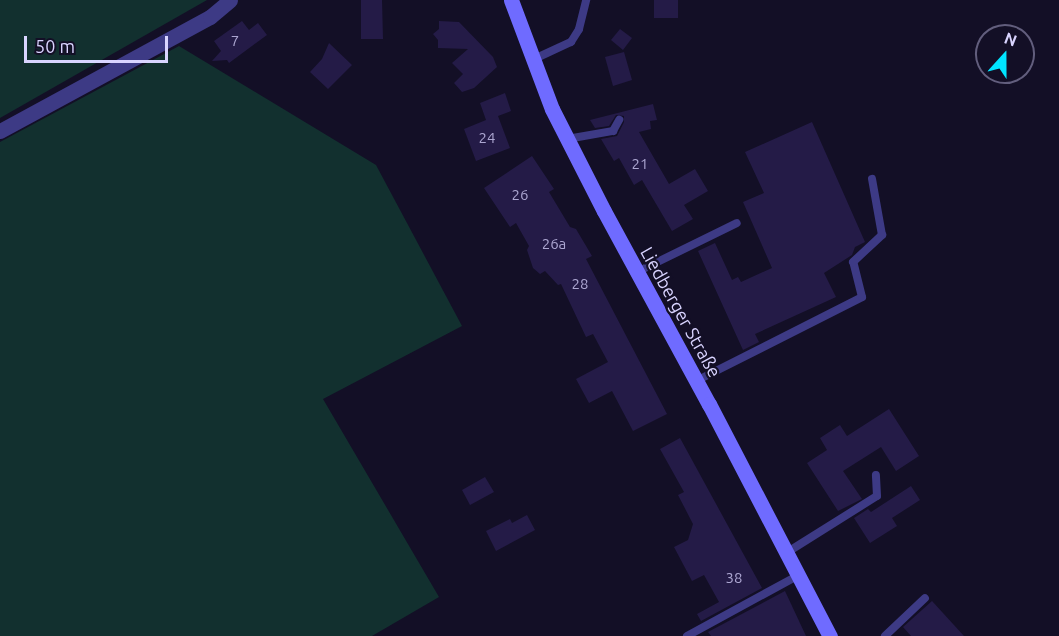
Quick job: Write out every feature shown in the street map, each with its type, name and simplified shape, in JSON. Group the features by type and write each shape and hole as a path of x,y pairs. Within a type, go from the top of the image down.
{"main road":[{"name":"Liedberger Straße","path":"511,0 532,60 567,139 830,636"}],"street":[{"path":"0,131 210,17 230,0"}],"lane":[{"path":"532,60 570,42 579,29 586,0"},
{"path":"567,139 613,131 618,120"},
{"path":"696,381 861,297 853,262 882,236 872,179"},
{"path":"637,272 737,223"},
{"path":"786,553 877,496 876,475"},
{"path":"687,636 797,576"},
{"path":"885,636 926,598"}],"green space":[{"path":"0,0 207,0 0,118"},
{"path":"179,46 376,165 462,326 323,399 439,597 372,636 0,636 0,142"}],"building":[{"path":"361,0 382,0 383,39 361,39"},
{"path":"654,0 678,0 678,18 654,18"},
{"path":"242,21 249,30 258,23 267,35 229,63 227,60 212,61 221,51 214,41"},
{"path":"439,21 459,22 493,57 497,67 474,88 462,92 454,83 463,74 452,63 468,49 438,48 438,40 433,34 439,29"},
{"path":"620,29 632,38 623,50 611,40"},
{"path":"329,43 352,65 328,89 310,72 322,59"},
{"path":"624,52 632,80 613,86 605,57"},
{"path":"505,93 511,111 498,116 510,148 476,161 464,129 486,120 480,103"},
{"path":"653,104 657,120 650,121 651,129 639,132 669,184 695,169 708,191 684,205 693,219 672,231 642,180 634,185 619,158 614,161 601,139 617,136 624,122 624,116 616,115 609,126 595,128 590,120"},
{"path":"812,122 865,242 855,247 852,255 824,273 836,297 755,334 759,342 743,350 698,251 715,243 732,280 738,277 741,282 772,268 743,202 764,193 745,152"},
{"path":"532,156 554,189 549,192 570,227 576,229 592,256 586,259 667,414 633,431 612,391 589,403 576,379 608,362 593,334 586,337 561,284 558,285 545,271 540,274 533,268 527,250 529,246 516,223 510,227 484,188"},
{"path":"889,409 919,456 896,471 881,447 843,471 862,499 838,511 807,463 827,450 820,438 840,425 847,436"},
{"path":"680,438 762,588 701,621 697,614 719,602 704,575 692,581 674,547 688,540 693,524 678,495 684,492 660,449"},
{"path":"485,477 494,492 470,505 462,490"},
{"path":"911,486 920,500 892,518 897,526 870,543 854,518 868,509 871,512"},
{"path":"527,515 535,530 496,551 486,531 510,519 512,523"},
{"path":"785,591 806,636 711,636 708,632"},
{"path":"932,601 964,636 911,636 903,627"}]}
